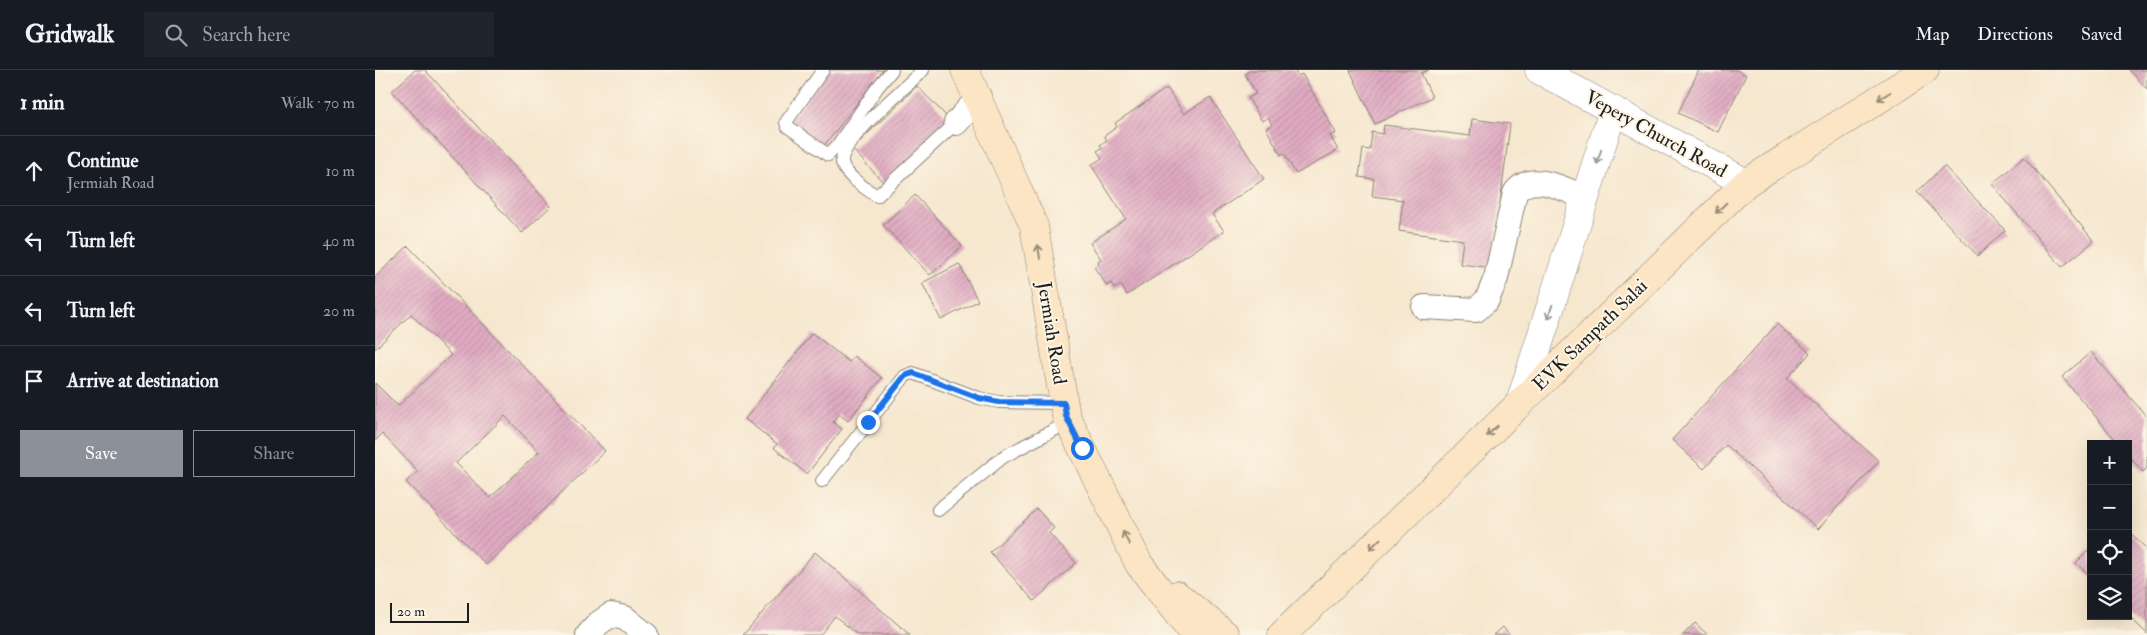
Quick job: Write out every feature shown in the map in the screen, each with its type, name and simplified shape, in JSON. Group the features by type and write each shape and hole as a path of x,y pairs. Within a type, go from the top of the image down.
{"main road":[{"name":"Jermiah Road","path":"965,70 979,97 1034,226 1066,412 1139,564 1194,635"},
{"name":"EVK Sampath Salai","path":"1282,635 1747,183 1925,70"},
{"path":"1139,564 1226,635"}],"street":[{"name":"Vepery Church Road","path":"1539,70 1747,183"},
{"path":"956,123 979,97"},
{"path":"1520,403 1613,110"},
{"path":"1424,307 1476,310 1487,300 1496,278 1515,193 1520,186 1531,181 1547,184 1586,198"},
{"path":"588,635 599,623 611,615 625,618 646,635"}],"lane":[{"path":"823,70 786,122 787,126 828,156 877,88 893,70"},
{"path":"923,70 843,151 841,161 843,168 858,183 877,196 956,123"},
{"path":"822,481 905,376 913,373 979,398 1066,412"},
{"path":"938,510 1003,457 1066,412"}],"building":[{"path":"415,70 425,70 551,206 522,233 392,91"},
{"path":"829,70 883,70 823,147 790,121"},
{"path":"1251,70 1294,70 1298,76 1302,74 1336,133 1330,136 1338,150 1296,174 1284,153 1281,155 1266,128 1272,125 1268,117 1262,121 1248,98 1256,94 1245,74"},
{"path":"1350,70 1429,70 1421,73 1432,97 1375,124"},
{"path":"1699,70 1736,70 1746,75 1718,132 1678,113"},
{"path":"2129,70 2147,70 2147,89"},
{"path":"917,86 951,121 885,184 852,149"},
{"path":"1167,88 1184,114 1210,97 1264,179 1212,214 1224,231 1127,295 1121,285 1115,289 1111,283 1107,286 1094,267 1099,264 1098,261 1101,259 1090,243 1126,219 1091,165 1102,158 1097,151 1102,148 1100,145 1107,140 1104,136 1117,127 1115,123"},
{"path":"1472,119 1510,124 1492,268 1460,264 1463,240 1399,231 1403,200 1372,196 1374,179 1359,177 1363,149 1370,150 1372,132 1383,134 1384,125 1470,136"},
{"path":"2024,157 2094,241 2062,267 1992,184"},
{"path":"1944,166 2005,230 1978,256 1917,192"},
{"path":"915,195 962,246 930,275 883,225"},
{"path":"408,246 605,451 486,565 406,482 418,471 382,434 375,441 375,383 398,406 451,355 411,314 375,349 375,277","holes":["505,416 539,452 490,498 456,463"]},
{"path":"959,264 978,301 941,320 922,283"},
{"path":"1777,324 1810,353 1787,379 1879,461 1818,529 1726,445 1704,469 1672,440"},
{"path":"812,333 849,362 854,356 882,378 848,421 839,414 833,422 842,429 807,474 774,448 777,444 745,419"},
{"path":"2091,352 2147,417 2147,468 2143,472 2132,460 2132,440 2116,440 2062,377"},
{"path":"1037,509 1054,528 1049,533 1076,563 1034,601 990,552"},
{"path":"2132,535 2147,549 2147,634 2132,619"},
{"path":"815,552 910,635 858,635 835,616 820,635 743,635"},
{"path":"2087,552 2087,573 2076,563"},
{"path":"1695,623 1708,635 1683,635"},
{"path":"1503,627 1510,635 1494,635"}],"route":[{"path":"868,422 905,376 913,373 979,398 999,402 1064,403 1066,416 1082,448"}]}
